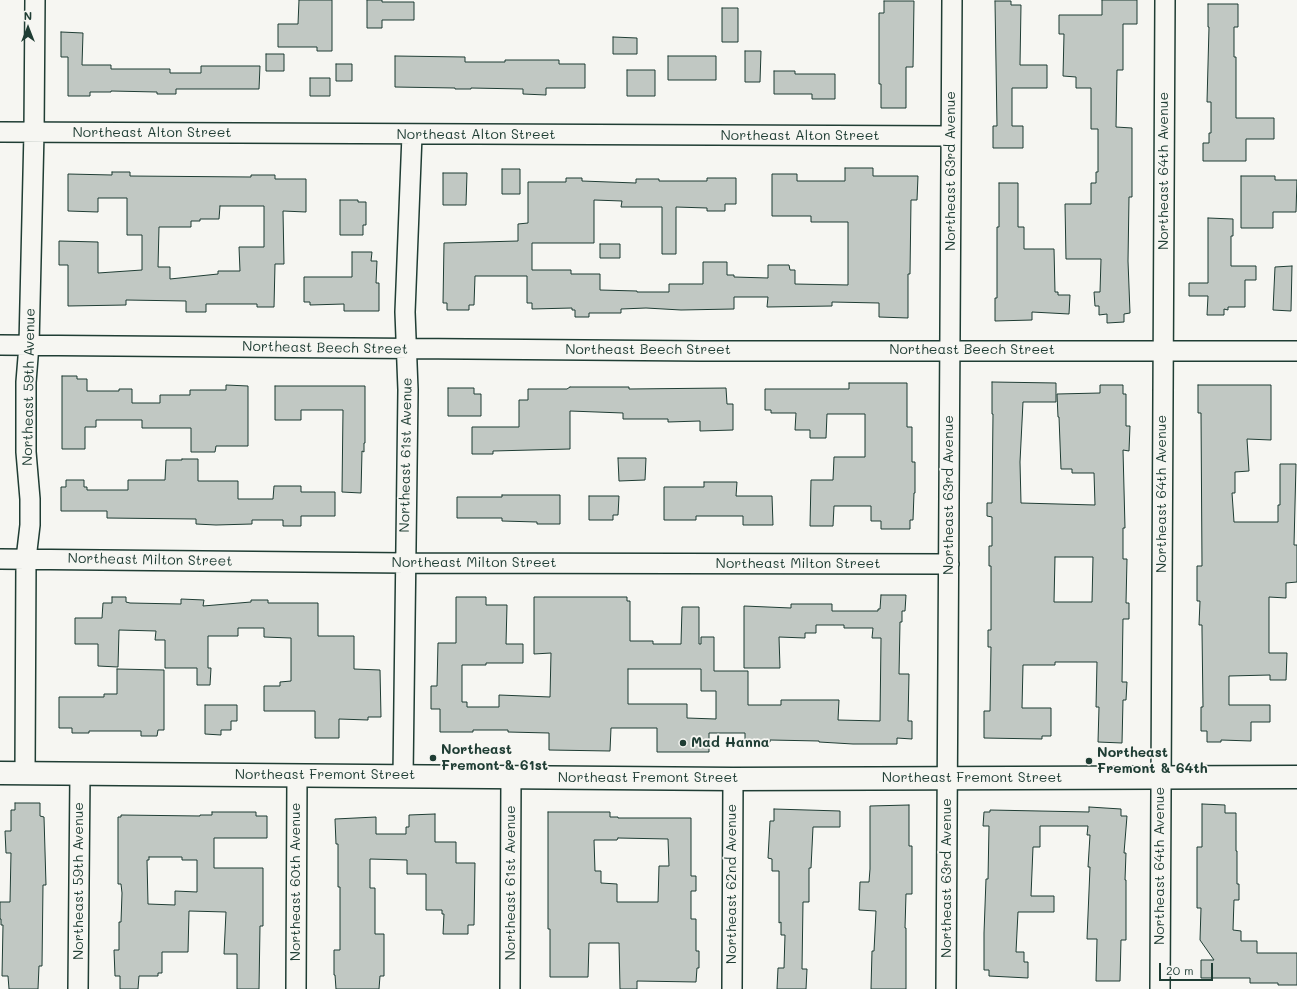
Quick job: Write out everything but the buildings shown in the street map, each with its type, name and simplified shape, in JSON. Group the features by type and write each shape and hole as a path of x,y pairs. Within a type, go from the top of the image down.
{"main road":[{"name":"Northeast Fremont Street","path":"0,773 733,779 1297,777"}],"street":[{"name":"Northeast 59th Avenue","path":"25,773 26,559 30,518 26,436 26,382 29,345 34,132 35,0"},
{"name":"Northeast 63rd Avenue","path":"946,989 952,0"},
{"name":"Northeast 64th Avenue","path":"1160,989 1165,0"},
{"name":"Northeast Alton Street","path":"0,132 951,136"},
{"name":"Northeast 61st Avenue","path":"403,776 408,390 405,312 412,134"},
{"name":"Northeast Beech Street","path":"0,345 693,351 1297,351"},
{"name":"Northeast Milton Street","path":"0,558 405,563 949,564"},
{"name":"Northeast 59th Avenue","path":"78,989 80,774"},
{"name":"Northeast 60th Avenue","path":"296,989 297,775"},
{"name":"Northeast 61st Avenue","path":"510,989 511,777"},
{"name":"Northeast 62nd Avenue","path":"732,989 733,779"}],"place":[{"name":"Mad Hanna","path":"683,743"},
{"name":"Northeast Fremont & 61st","path":"433,758"},
{"name":"Northeast Fremont & 64th","path":"1089,761"}]}
